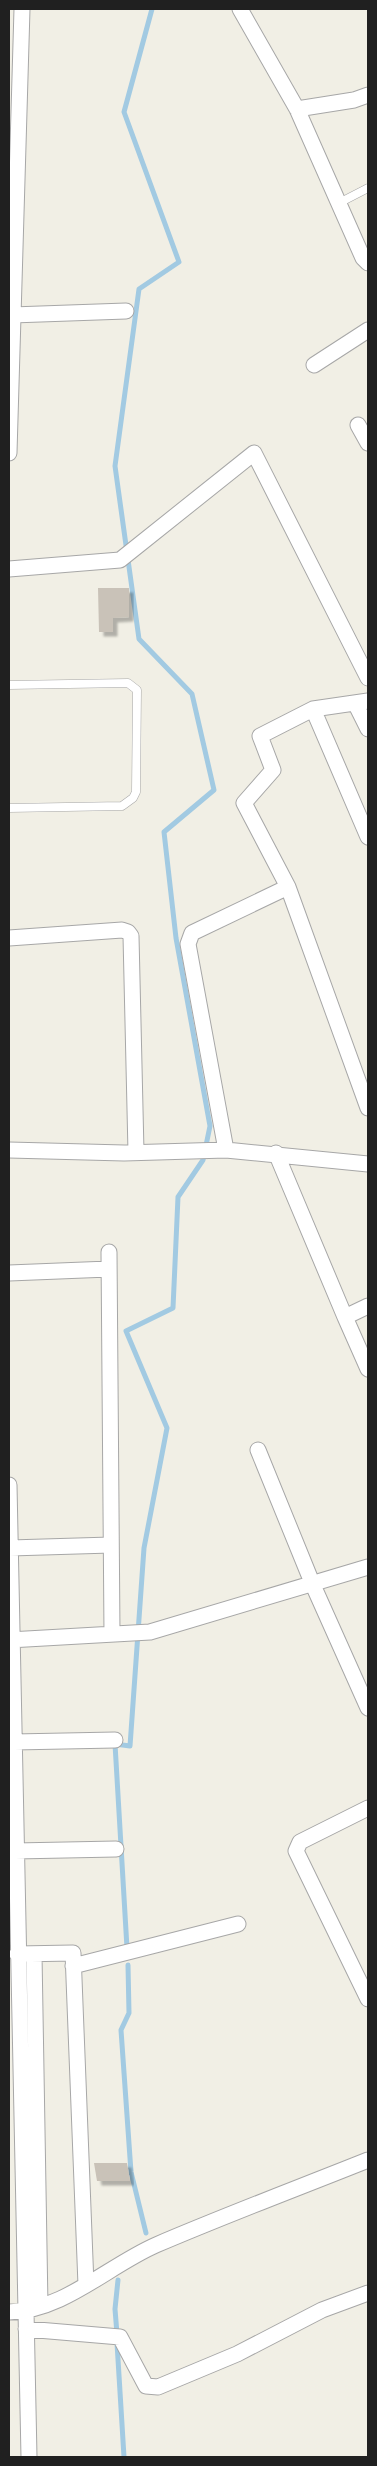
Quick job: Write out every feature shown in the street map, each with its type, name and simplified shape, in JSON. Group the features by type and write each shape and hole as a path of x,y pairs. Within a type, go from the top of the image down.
{"street":[{"path":"9,453 22,9"},
{"path":"240,9 297,109 364,258 368,263"},
{"path":"297,109 354,100 368,94"},
{"path":"12,315 126,311"},
{"path":"314,365 368,330"},
{"path":"358,425 368,443"},
{"path":"9,569 120,560 254,453 368,678"},
{"path":"368,729 362,702 313,709 260,736 273,770 244,803 288,887 368,1108"},
{"path":"313,709 368,837"},
{"path":"226,1150 188,944 192,933 288,887"},
{"path":"9,938 122,930 128,932 131,936 136,1152"},
{"path":"9,1150 136,1152 226,1150 368,1164"},
{"path":"276,1154 368,1368"},
{"path":"109,1252 112,1634"},
{"path":"9,1273 109,1269"},
{"path":"345,1316 368,1306"},
{"path":"258,1450 313,1585 368,1708"},
{"path":"9,1485 18,1954 33,2309"},
{"path":"10,1548 111,1545"},
{"path":"11,1640 150,1632 313,1585 368,1567"},
{"path":"14,1742 115,1740"},
{"path":"368,1808 300,1842 296,1851 368,1999"},
{"path":"16,1851 116,1849"},
{"path":"73,1966 238,1924"},
{"path":"18,1954 73,1953 86,2285"},
{"path":"28,2457 26,2329 33,2309 34,1954"},
{"path":"9,2312 33,2309 70,2294 154,2246 368,2160"},
{"path":"26,2329 120,2338 146,2386 158,2387 237,2354 322,2310 368,2293"}],"lane":[{"path":"339,203 368,188"},
{"path":"9,685 128,683 137,690 136,792 128,803 122,806 9,808"}],"building":[{"path":"98,588 129,588 129,617 113,618 113,632 99,632"},
{"path":"94,2163 127,2163 130,2181 97,2181"}],"waterway":[{"path":"127,1948 115,1744 130,1746 144,1548 167,1428 126,1331 173,1308 178,1197 203,1160 210,1126 176,938 164,832 214,790 192,694 139,639 115,466 139,289 179,262 124,112 152,9"},
{"path":"128,1965 129,2013 121,2030 131,2172 146,2233"},
{"path":"117,2334 115,2309 118,2280"},
{"path":"117,2343 124,2457"}]}
